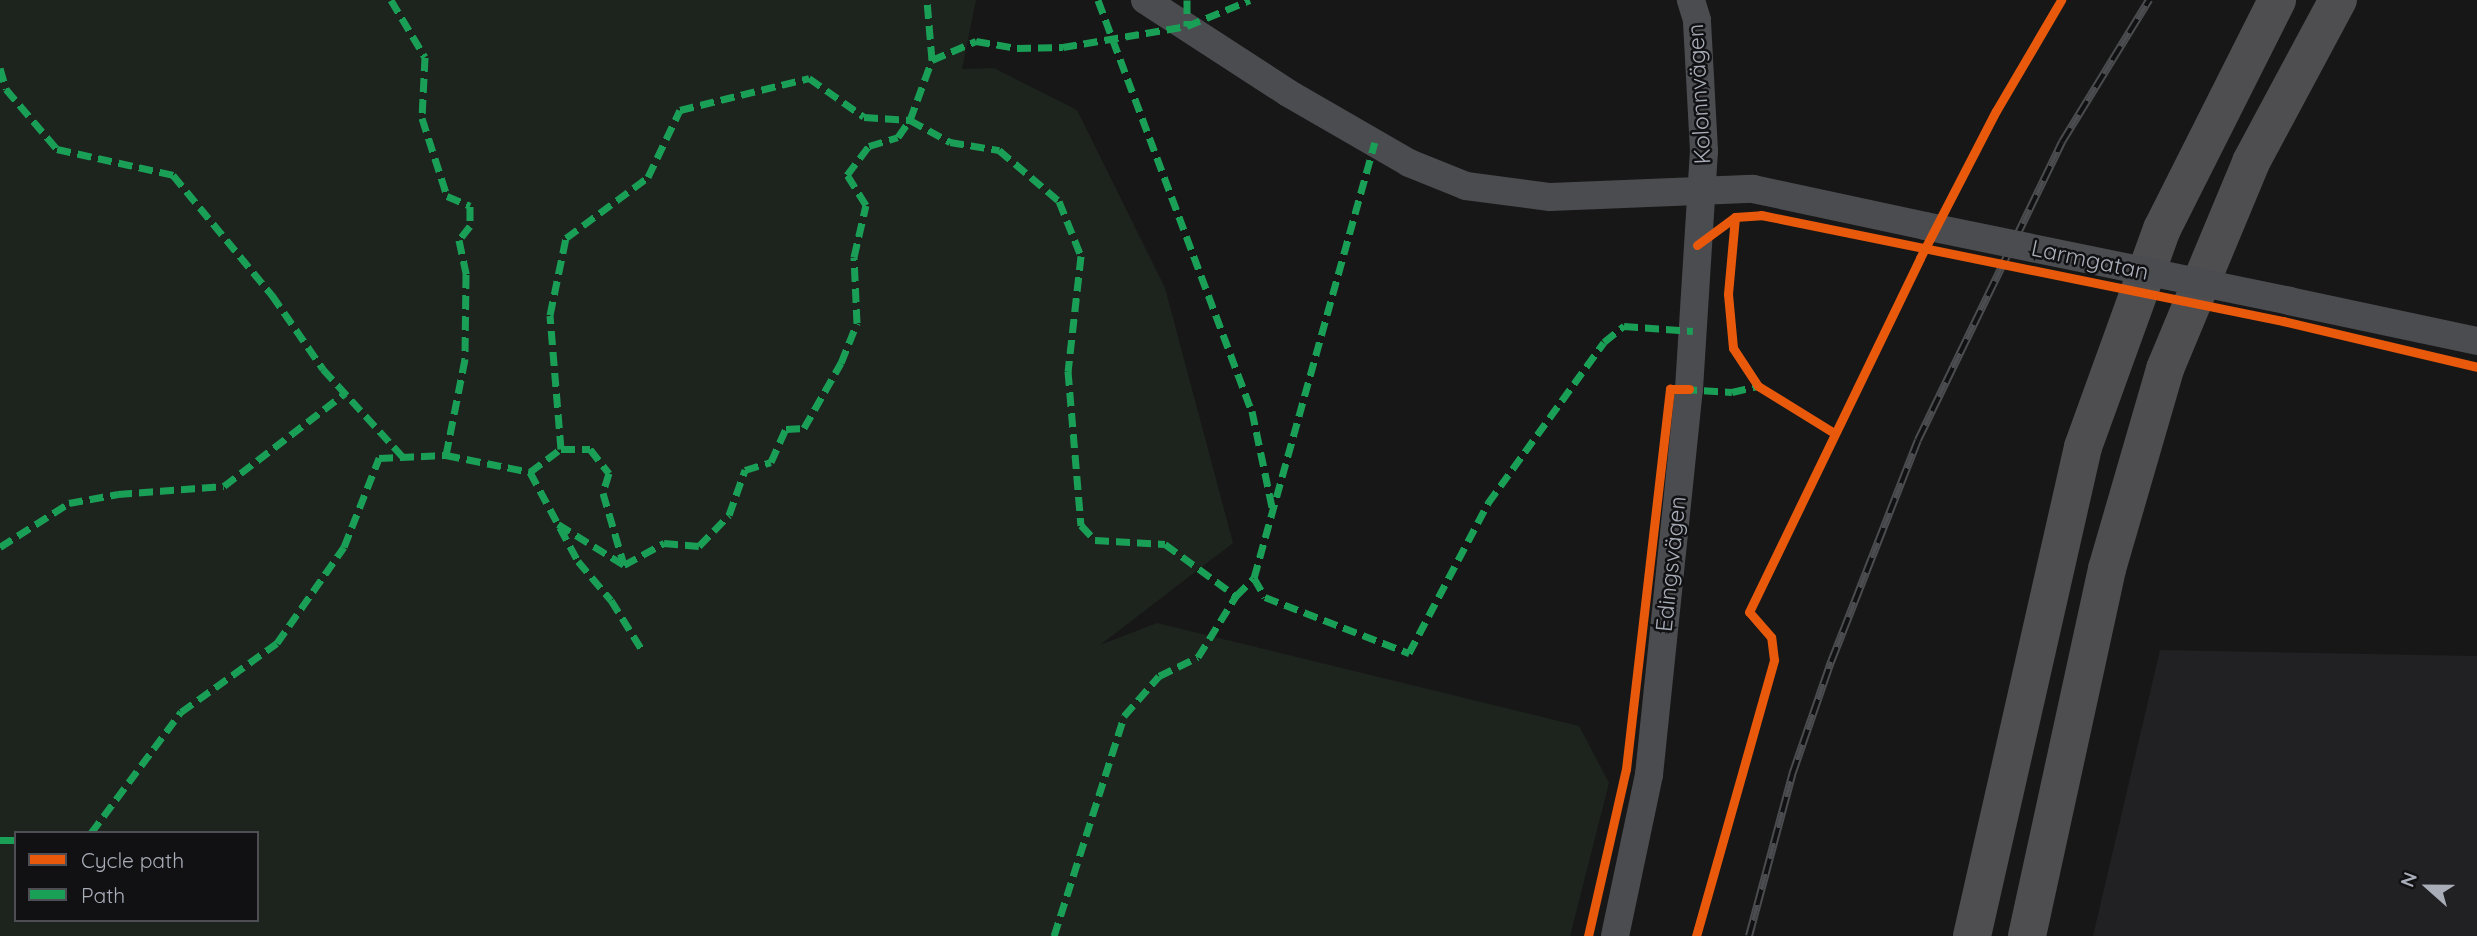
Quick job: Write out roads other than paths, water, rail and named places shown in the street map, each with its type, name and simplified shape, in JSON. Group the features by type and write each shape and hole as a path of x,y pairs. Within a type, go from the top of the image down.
{"highway":[{"path":"1972,936 2083,447 2162,229 2277,0"},
{"path":"2027,936 2108,569 2165,369 2251,162 2338,0"}],"street":[{"name":"Larmgatan","path":"1145,0 1289,93 1409,163 1466,186 1550,197 1753,189 2477,341"},
{"name":"Kolonnvägen","path":"1691,0 1703,101 1702,189"},
{"name":"Edingsvägen","path":"1615,936 1649,775 1689,389 1702,189"}],"railway":[{"path":"1749,936 1792,775 1831,662 1918,440 2062,142 2149,0"}]}
